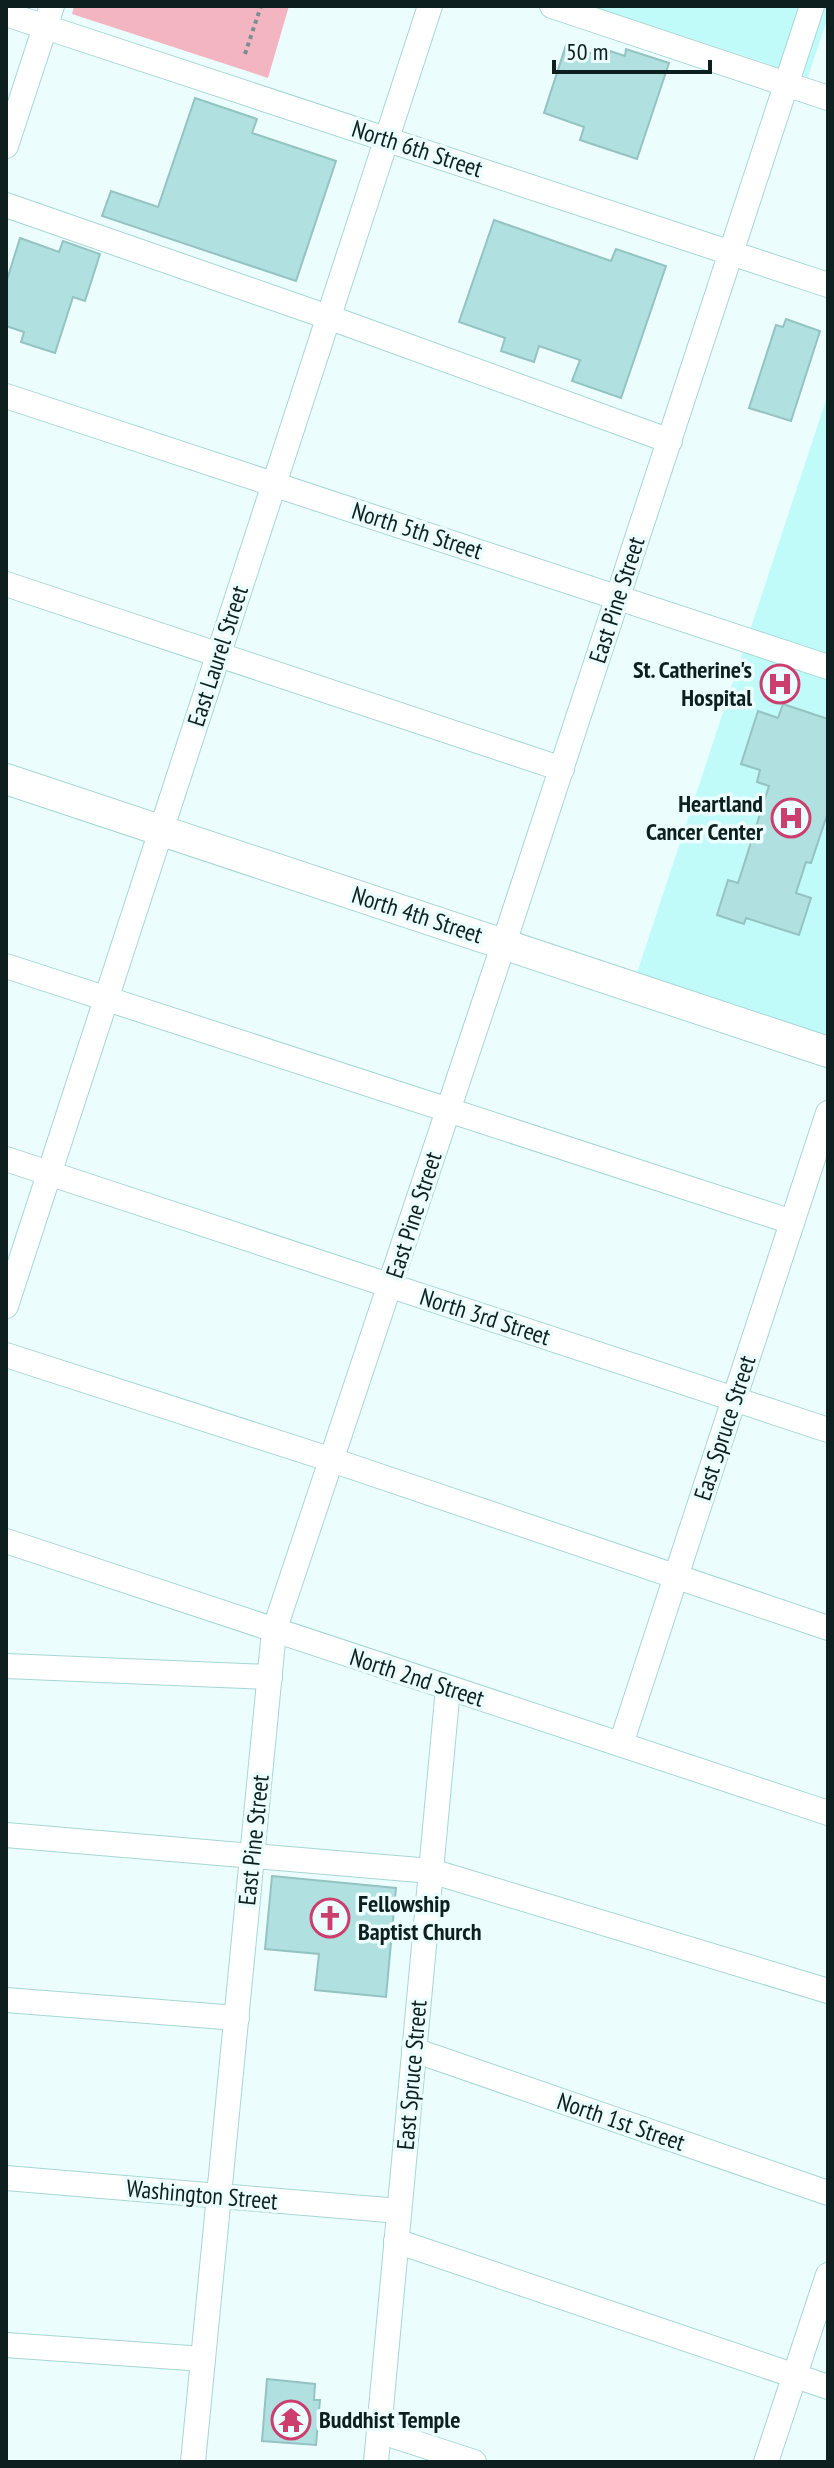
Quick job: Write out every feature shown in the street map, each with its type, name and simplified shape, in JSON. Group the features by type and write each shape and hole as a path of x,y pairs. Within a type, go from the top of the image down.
{"main road":[{"name":"North 4th Street","path":"6,779 828,1052"}],"street":[{"name":"East Laurel Street","path":"6,1306 430,6"},
{"path":"552,6 828,98"},
{"name":"East Pine Street","path":"193,2462 274,1631 619,597 812,6"},
{"name":"North 6th Street","path":"6,14 49,16 387,138 828,285"},
{"path":"6,146 49,16"},
{"path":"6,205 670,441"},
{"name":"North 5th Street","path":"6,396 828,667"},
{"path":"6,584 562,769"},
{"path":"6,966 792,1222"},
{"name":"East Spruce Street","path":"621,1744 828,1113"},
{"name":"North 3rd Street","path":"6,1159 828,1430"},
{"path":"6,1355 332,1460 828,1628"},
{"name":"North 2nd Street","path":"6,1541 828,1813"},
{"path":"6,1666 270,1677"},
{"name":"East Spruce Street","path":"376,2462 448,1688"},
{"path":"6,1835 431,1871 828,1991"},
{"path":"6,2000 237,2018"},
{"name":"North 1st Street","path":"414,2050 828,2193"},
{"name":"Washington Street","path":"6,2178 399,2211"},
{"path":"396,2241 828,2387"},
{"path":"766,2462 828,2275"},
{"path":"6,2345 203,2359"},
{"path":"379,2431 474,2462"}],"path":[{"path":"245,54 261,6"}],"shaded area":[{"path":"74,6 289,6 268,78 72,14"},
{"path":"592,6 828,6 828,17 808,77"},
{"name":"St. Catherine's Hospital","path":"828,394 828,1037 637,973"}],"building":[{"path":"566,45 608,59 610,51 625,56 626,49 669,63 637,159 580,140 584,127 544,113"},
{"path":"195,98 257,119 252,133 336,161 296,281 102,216 111,191 158,207"},
{"path":"494,220 611,261 616,249 666,266 621,398 572,381 580,360 539,346 534,362 501,351 505,338 459,322"},
{"path":"20,238 59,252 63,241 100,254 85,301 73,297 55,353 21,342 24,332 6,326 6,283"},
{"path":"786,319 820,331 791,421 749,408 776,325 783,327"},
{"name":"Heartland Cancer Center","path":"783,704 828,719 828,812 811,863 806,862 796,893 811,898 799,935 746,918 744,924 717,915 728,880 738,883 769,786 757,782 760,770 741,764 758,711 778,718"},
{"name":"Fellowship Baptist Church","path":"272,1876 396,1888 386,1997 315,1990 319,1954 265,1949"},
{"name":"Buddhist Temple","path":"267,2379 315,2384 314,2400 320,2400 316,2445 262,2441"}],"place":[{"name":"St. Catherine's Hospital","path":"780,684"},
{"name":"Heartland Cancer Center","path":"791,818"},
{"name":"Fellowship Baptist Church","path":"330,1918"},
{"name":"Buddhist Temple","path":"291,2420"}]}
